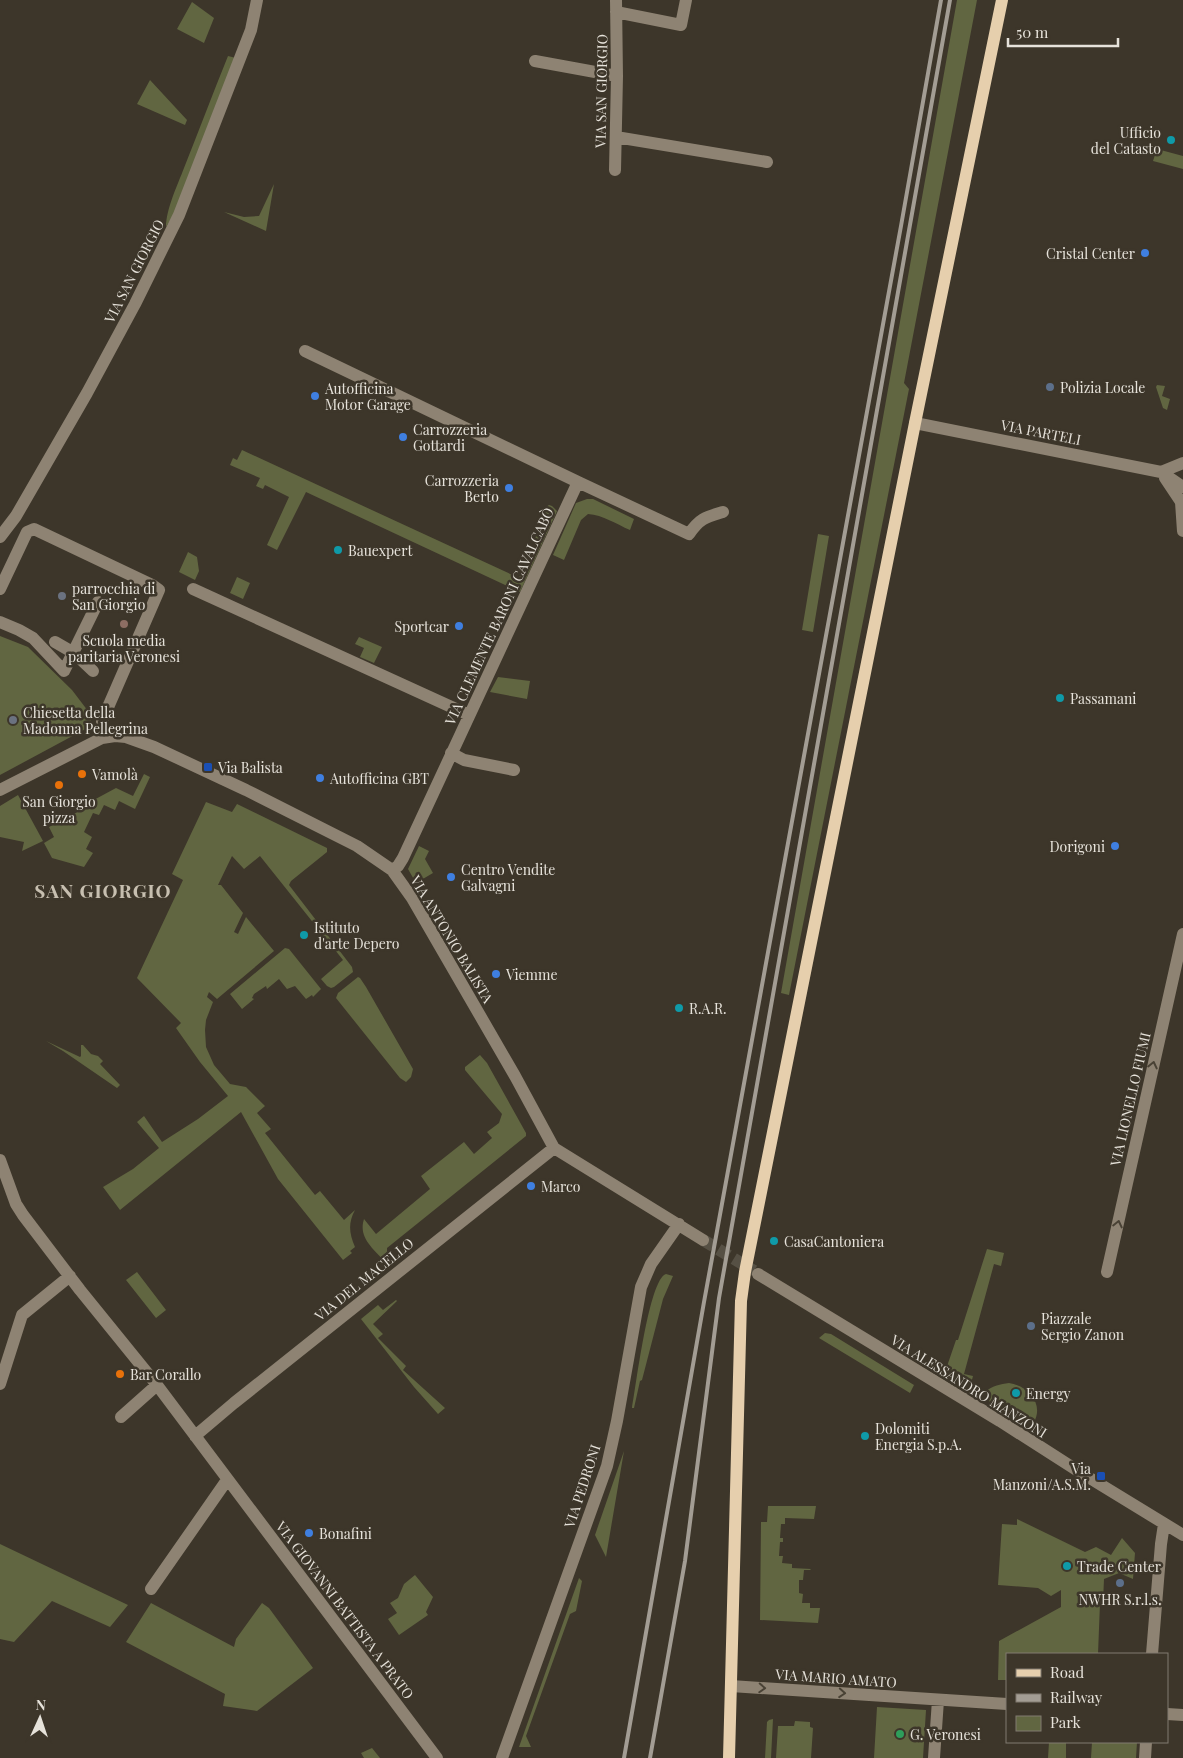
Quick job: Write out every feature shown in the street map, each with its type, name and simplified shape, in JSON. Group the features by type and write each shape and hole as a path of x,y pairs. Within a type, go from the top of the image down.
{"main road":[{"path":"729,1758 741,1301 745,1272 1002,0"}],"street":[{"name":"VIA SAN GIORGIO","path":"0,537 16,516 87,393 135,304 179,215 252,30 257,0"},
{"name":"VIA SAN GIORGIO","path":"615,170 616,6 681,25 686,0"},
{"path":"535,61 617,76"},
{"path":"616,137 767,162"},
{"path":"305,351 689,534 697,523 723,512"},
{"name":"VIA PARTELI","path":"916,423 1161,472 1183,487"},
{"path":"1183,463 1161,472 1181,502 1183,531"},
{"name":"VIA CLEMENTE BARONI CAVALCABÒ","path":"392,870 398,866 403,858 578,482"},
{"path":"0,589 27,532 34,529 152,584 159,590 115,681 102,721"},
{"path":"193,589 469,715"},
{"path":"0,622 22,629 64,671 98,602"},
{"path":"55,642 74,653 93,671"},
{"name":"VIA ANTONIO BALISTA","path":"0,790 102,738 126,737 154,747 357,846 392,870 412,898 515,1076 554,1148"},
{"path":"452,753 464,760 514,770"},
{"name":"VIA LIONELLO FIUMI","path":"1107,1272 1183,934"},
{"path":"554,1148 703,1240"},
{"name":"VIA DEL MACELLO","path":"195,1436 554,1148"},
{"name":"VIA GIOVANNI BATTISTA A PRATO","path":"0,1160 16,1204 23,1215 157,1385 437,1758"},
{"name":"VIA PEDRONI","path":"502,1758 607,1466 641,1287 651,1264 679,1224"},
{"name":"VIA ALESSANDRO MANZONI","path":"758,1274 1183,1535"},
{"path":"0,1384 22,1315 70,1276"},
{"path":"121,1417 157,1385"},
{"path":"151,1589 227,1480"},
{"path":"1152,1653 1164,1524"},
{"name":"VIA MARIO AMATO","path":"731,1686 1006,1704"},
{"path":"934,1758 938,1700"},
{"path":"1168,1714 1183,1715"},
{"path":"1146,1743 1146,1758"}],"green space":[{"path":"957,0 977,0 904,383 909,389 789,995 781,993"},
{"path":"192,2 214,18 204,43 177,29"},
{"path":"228,56 236,58 180,204 166,227 173,197"},
{"path":"150,80 187,120 185,125 137,104"},
{"path":"1157,149 1183,156 1183,169 1153,161"},
{"path":"274,184 266,231 224,212 244,217 259,216"},
{"path":"1157,385 1165,386 1162,396 1170,399 1167,410 1163,408"},
{"path":"242,450 519,578 532,551 543,509 549,505 557,511 520,592 306,492 277,550 267,545 289,497 265,485 263,489 256,486 260,478 230,465 233,458 237,460"},
{"path":"593,499 634,519 630,530 604,518 588,514 581,520 564,560 553,555 576,503"},
{"path":"818,534 829,536 813,632 802,630"},
{"path":"188,552 197,557 199,571 195,580 179,572"},
{"path":"237,577 250,583 243,599 230,593"},
{"path":"0,636 28,647 72,690 88,711 93,725 0,775"},
{"path":"359,637 382,647 374,663 360,657 364,648 355,644"},
{"path":"498,677 530,681 527,699 490,692"},
{"path":"144,774 150,777 135,809 119,801 115,810 104,805 99,815 93,813 84,832 92,837 86,849 93,853 84,867 52,858 44,843 54,837 49,827 91,805 90,802 116,788 133,796"},
{"path":"18,795 43,841 22,851 24,842 0,837 0,806"},
{"path":"206,802 232,812 237,804 327,848 327,852 291,881 289,885 352,967 353,972 334,987 327,986 321,979 343,960 260,856 244,869 232,856 218,885 221,885 243,913 234,932 238,934 246,917 274,951 217,999 209,992 207,997 213,1002 206,1020 205,1030 206,1047 214,1065 230,1084 246,1087 265,1106 257,1113 271,1129 265,1133 315,1195 320,1191 344,1220 355,1210 350,1228 355,1247 350,1251 352,1253 343,1260 278,1179 241,1112 120,1210 103,1187 133,1169 159,1148 137,1122 144,1116 162,1142 198,1119 228,1096 200,1062 176,1028 181,1023 137,978 183,880 172,874"},
{"path":"419,846 429,851 425,859 433,873 416,883 408,869"},
{"path":"285,948 289,949 321,989 313,997 312,995 306,999 295,986 287,989 279,979 267,989 266,986 254,994 252,998 254,999 242,1009 230,994"},
{"path":"358,977 366,987 413,1069 411,1077 406,1082 400,1078 336,998 338,993"},
{"path":"46,1041 80,1057 81,1045 83,1045 91,1054 98,1056 103,1061 100,1064 120,1085 117,1088"},
{"path":"480,1055 487,1063 526,1136 387,1248 391,1256 385,1262 365,1237 363,1232 364,1219 376,1234 430,1189 421,1176 464,1142 474,1154 492,1138 487,1132 499,1123 502,1114 465,1070 465,1067"},
{"path":"987,1249 1004,1253 1001,1266 994,1264 964,1374 973,1376 969,1391 943,1378 956,1340 958,1340"},
{"path":"137,1272 166,1310 156,1318 126,1280"},
{"path":"666,1274 673,1276 663,1299 642,1380 640,1381 634,1408 632,1408 649,1313 660,1280"},
{"path":"396,1300 373,1324 383,1334 378,1338 406,1366 403,1370 445,1408 438,1414 414,1387 361,1319 378,1305 383,1310"},
{"path":"825,1333 831,1334 914,1385 910,1393 819,1338"},
{"path":"1009,1383 1029,1392 1036,1403 1036,1417 1033,1424 985,1399 986,1391"},
{"path":"624,1451 606,1557 595,1535"},
{"path":"768,1506 816,1506 814,1519 785,1518 785,1524 781,1524 780,1538 783,1538 783,1542 780,1542 779,1556 783,1556 782,1563 792,1564 792,1568 811,1569 804,1570 803,1580 799,1580 799,1593 803,1594 802,1603 810,1603 810,1608 820,1608 818,1623 760,1620 761,1522 767,1522"},
{"path":"1017,1519 1085,1552 1096,1547 1111,1555 1122,1538 1135,1553 1133,1579 1119,1573 1104,1579 1103,1602 1100,1603 1098,1653 1006,1653 1006,1680 998,1680 999,1641 1061,1607 1061,1590 1051,1596 1038,1588 998,1585 1002,1524 1017,1525"},
{"path":"0,1544 128,1605 110,1627 52,1601 14,1642 0,1639"},
{"path":"415,1575 433,1597 426,1612 428,1615 399,1635 388,1619 397,1613 390,1603 398,1598 404,1584"},
{"path":"579,1578 582,1581 576,1611 570,1614 526,1736 531,1747 519,1747"},
{"path":"151,1603 234,1647 236,1639 262,1603 269,1608 313,1668 257,1711 223,1706 225,1694 126,1642"},
{"name":"G. Veronesi","path":"877,1707 926,1710 923,1758 874,1758"},
{"path":"773,1719 771,1758 765,1758 767,1722"},
{"path":"795,1721 810,1722 810,1727 813,1728 811,1758 776,1758 778,1726 794,1726"},
{"path":"1049,1743 1066,1743 1066,1758 1048,1758"},
{"path":"1092,1743 1137,1743 1136,1758 1091,1758"},
{"path":"372,1748 380,1758 364,1758 361,1753"}],"tunnel":[{"path":"703,1240 754,1271"}],"railway":[{"path":"624,1758 704,1302 941,0"},
{"path":"650,1758 685,1561 719,1298 950,0"}],"place":[{"name":"Ufficio del Catasto","path":"1171,140"},
{"name":"Cristal Center","path":"1145,253"},
{"name":"Polizia Locale","path":"1050,387"},
{"name":"Autofficina Motor Garage","path":"315,396"},
{"name":"Carrozzeria Gottardi","path":"403,437"},
{"name":"Carrozzeria Berto","path":"509,488"},
{"name":"Bauexpert","path":"338,550"},
{"name":"parrocchia di San Giorgio","path":"62,596"},
{"name":"Scuola media paritaria Veronesi","path":"124,624"},
{"name":"Sportcar","path":"459,626"},
{"name":"Passamani","path":"1060,698"},
{"name":"Chiesetta della Madonna Pellegrina","path":"13,720"},
{"name":"Via Balista","path":"208,767"},
{"name":"Vamolà","path":"82,774"},
{"name":"Autofficina GBT","path":"320,778"},
{"name":"San Giorgio pizza","path":"59,785"},
{"name":"Dorigoni","path":"1115,846"},
{"name":"Centro Vendite Galvagni","path":"451,877"},
{"name":"Istituto d'arte Depero","path":"304,935"},
{"name":"Viemme","path":"496,974"},
{"name":"R.A.R.","path":"679,1008"},
{"name":"Marco","path":"531,1186"},
{"name":"CasaCantoniera","path":"774,1241"},
{"name":"Piazzale Sergio Zanon","path":"1031,1326"},
{"name":"Bar Corallo","path":"120,1374"},
{"name":"Energy","path":"1016,1393"},
{"name":"Dolomiti Energia S.p.A.","path":"865,1436"},
{"name":"Via Manzoni/A.S.M.","path":"1101,1476"},
{"name":"Bonafini","path":"309,1533"},
{"name":"Trade Center","path":"1067,1566"},
{"name":"NWHR S.r.l.s.","path":"1120,1583"},
{"name":"G. Veronesi","path":"900,1734"}],"district":[{"name":"SAN GIORGIO","path":"103,890"}]}
